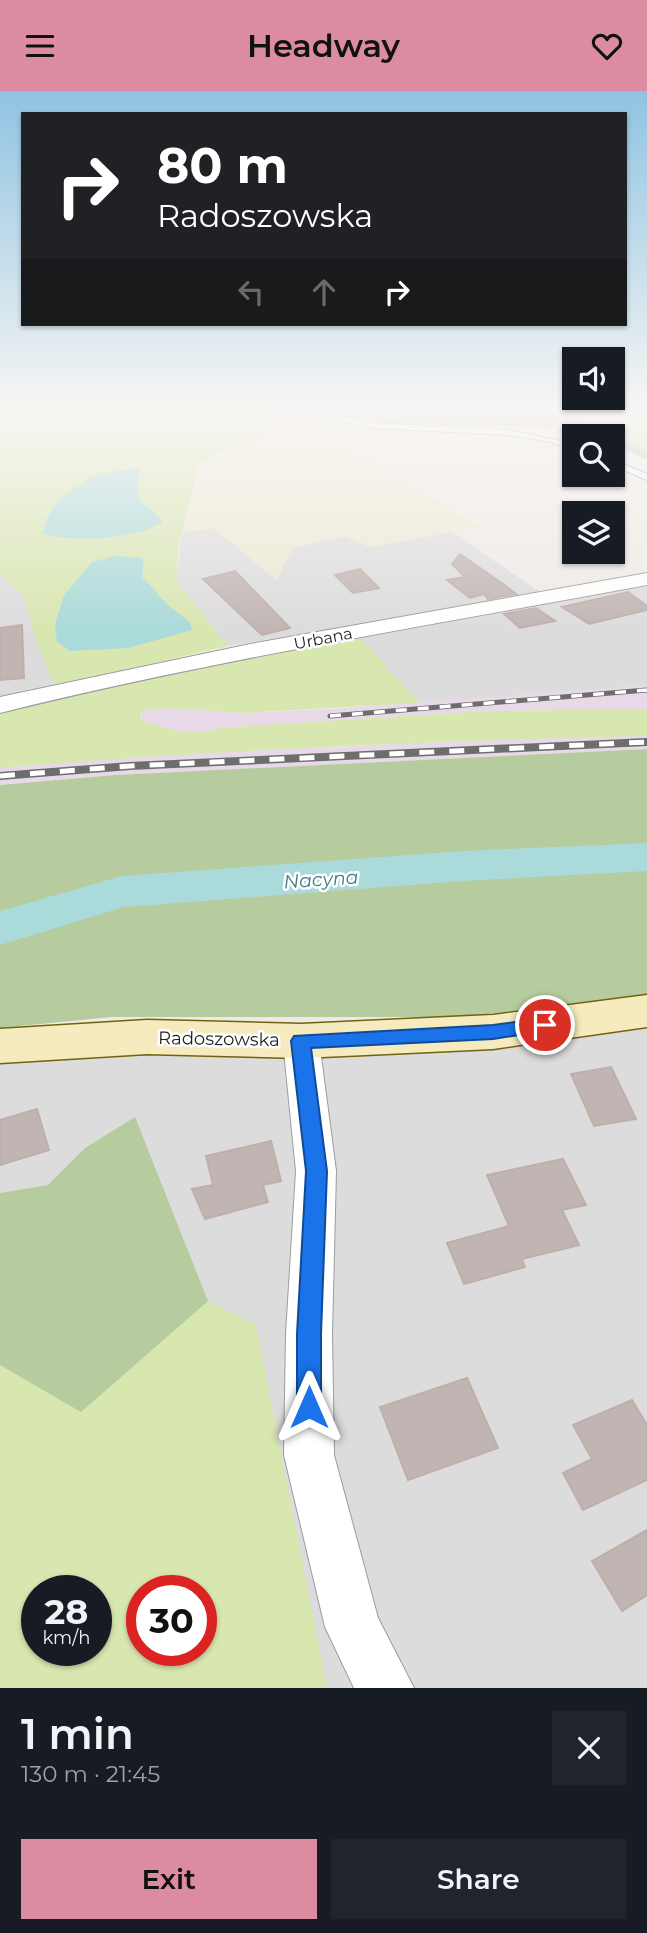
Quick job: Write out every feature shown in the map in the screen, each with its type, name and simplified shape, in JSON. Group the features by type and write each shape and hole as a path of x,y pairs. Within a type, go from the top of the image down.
{"street":[{"name":"Urbana","path":"0,705 36,695 250,651 647,579"},
{"name":"Radoszowska","path":"0,1046 147,1037 301,1041 493,1032 647,1011"},
{"path":"301,1041 316,1171 309,1334 309,1455 354,1627 385,1688"}],"shaded area":[{"path":"194,484 408,484 479,527 370,547 344,536 292,548 277,580 214,528 182,532"},
{"path":"214,528 276,580 291,548 344,536 370,547 452,532 543,594 228,646 176,581 182,532"},
{"path":"0,575 24,596 36,641 55,686 0,697"},
{"path":"647,584 647,685 419,703 359,636 443,623"},
{"path":"647,685 647,709 485,711 218,728 203,733 170,730 142,720 141,711 166,708 242,713 333,709"},
{"path":"647,736 647,749 115,775 0,785 0,768 142,756 481,740"},
{"path":"647,1009 647,1688 0,1688 0,1049"}],"green space":[{"path":"0,484 194,484 179,543 176,581 228,646 55,686 36,641 24,596 0,575"},
{"path":"359,636 419,703 242,713 166,708 141,711 141,720 170,729 198,732 218,728 485,711 647,709 647,736 323,747 0,768 0,714 17,707"},
{"path":"647,749 647,852 457,860 123,887 0,923 0,785 115,775"},
{"path":"647,862 647,994 463,1017 111,1017 0,1028 0,935 123,899 462,871"},
{"path":"135,1117 208,1301 81,1412 0,1365 0,1193 48,1185 85,1148"},
{"path":"208,1301 256,1325 327,1688 0,1688 0,1365 81,1411"}],"water":[{"path":"83,484 138,484 140,500 163,522 137,533 104,538 56,537 43,534 50,512 69,492"},
{"path":"116,556 143,558 143,578 169,606 190,622 192,630 128,648 70,651 57,642 55,625 64,595 92,562"}],"building":[{"path":"460,554 516,594 488,599 484,594 470,598 447,580 465,577 452,564"},
{"path":"360,569 379,588 353,593 335,575"},
{"path":"235,571 290,628 262,635 203,579"},
{"path":"628,592 647,606 647,610 589,624 562,607"},
{"path":"536,608 555,621 520,628 504,614"},
{"path":"22,625 24,678 0,680 0,628"},
{"path":"611,1067 636,1119 594,1126 571,1074"},
{"path":"37,1109 49,1150 0,1165 0,1120"},
{"path":"271,1141 281,1181 263,1185 268,1202 205,1219 192,1189 213,1185 206,1156"},
{"path":"563,1159 586,1205 562,1210 579,1245 522,1259 525,1267 464,1284 447,1243 509,1226 487,1175"},
{"path":"467,1378 498,1448 408,1480 380,1407"},
{"path":"632,1400 647,1425 647,1480 583,1510 563,1473 592,1459 573,1425"},
{"path":"647,1530 647,1595 622,1611 592,1561"}],"waterway":[{"name":"Nacyna","path":"0,928 122,892 464,866 647,857"}],"railway":[{"path":"330,716 647,690"},
{"path":"0,776 130,766 647,742"}],"route":[{"path":"309,1407 309,1334 316,1171 301,1041 493,1032 545,1025"}]}
